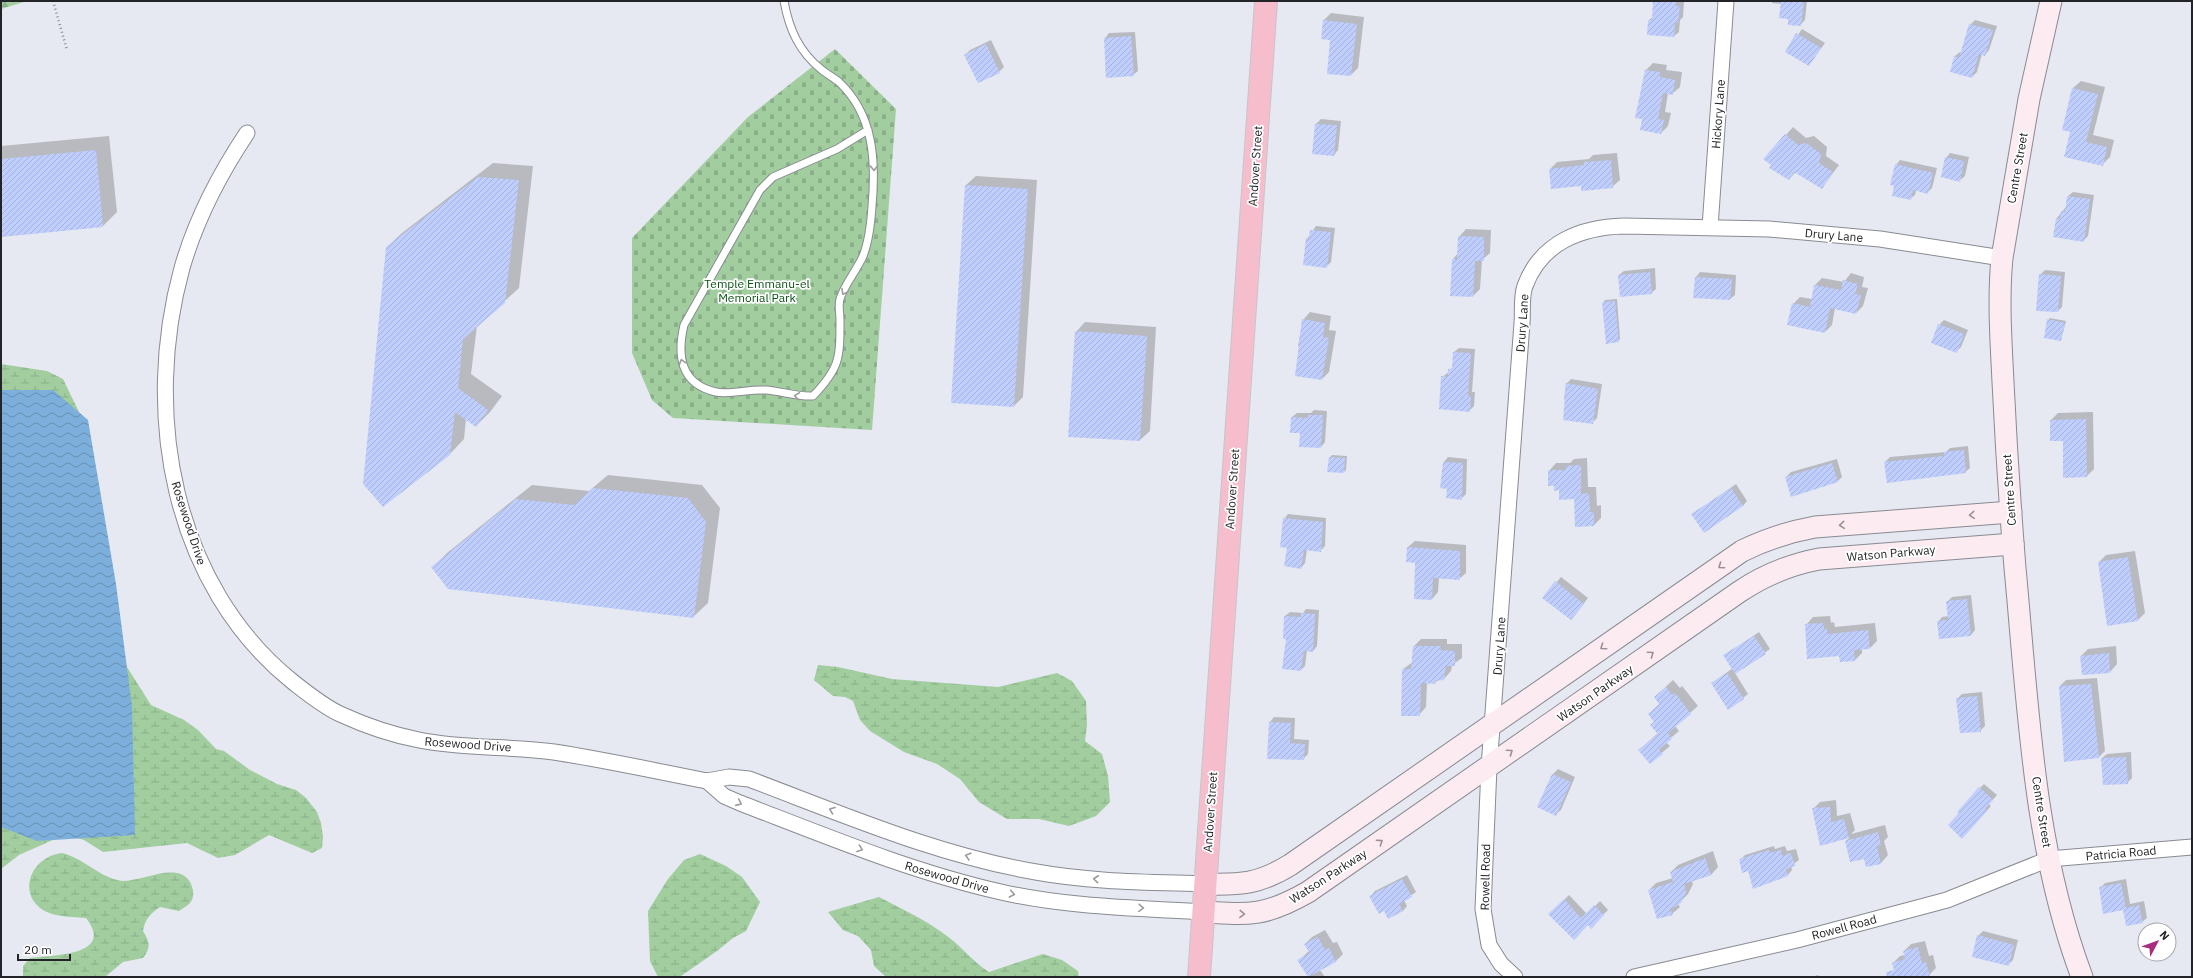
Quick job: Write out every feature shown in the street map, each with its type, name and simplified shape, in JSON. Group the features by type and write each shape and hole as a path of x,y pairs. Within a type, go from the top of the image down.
{"highway":[{"name":"Andover Street","path":"1199,977 1204,884 1266,1"}],"main road":[{"name":"Centre Street","path":"2051,1 2029,99 2002,258 2000,278 2000,331 2013,544 2040,819 2060,913 2082,977"},
{"path":"1204,884 1238,884 1259,880 1277,873 1742,551 1765,540 1787,532 1815,527 2011,512"},
{"name":"Watson Parkway","path":"1203,912 1247,914 1268,911 1291,902 1489,767 1752,583 1777,570 1796,563 1819,559 2013,544"}],"street":[{"name":"Hickory Lane","path":"1710,227 1726,1"},
{"name":"Rosewood Drive","path":"247,133 225,165 192,235 181,270 173,309 164,385 170,454 174,482 196,551 210,582 227,612 249,640 274,667 304,691 339,714 419,740 555,752 707,781 729,777 749,779 926,844 1006,867 1037,873 1103,879 1204,884"},
{"name":"Drury Lane","path":"1489,767 1525,287 1534,270 1546,255 1560,242 1580,232 1603,227 1710,227 1769,229 1880,239 2002,258"},
{"name":"Rowell Road","path":"1489,767 1483,909 1489,945 1501,964 1515,977"},
{"name":"Rosewood Drive","path":"707,781 724,796 740,804 918,869 1000,892 1033,899 1101,906 1203,912"},
{"name":"Patricia Road","path":"2049,859 2192,846"},
{"name":"Rowell Road","path":"1634,977 1797,940 1947,900 2049,859"}],"lane":[{"path":"784,1 787,23 801,50 821,70 839,82 852,96 864,115 874,149 874,180 871,222 863,255 840,299 839,354 834,372 813,396 799,397 766,390 717,392 697,384 687,374 680,360 680,343 684,325 760,190 773,177 837,149 868,130"}],"path":[{"path":"53,1 67,50"}],"green space":[{"path":"1,1 27,1 1,9"},
{"name":"Temple Emmanu-el Memorial Park","path":"835,49 896,109 872,430 673,418 652,400 632,353 632,238 748,117"},
{"path":"1,364 47,371 63,379 80,414 120,656 151,705 184,720 198,730 216,749 224,751 250,770 277,784 296,790 306,798 317,812 321,823 323,837 322,848 312,853 269,835 235,855 218,858 187,843 103,852 84,840 70,836 55,839 19,855 1,869"},
{"path":"818,665 838,667 892,679 998,687 1057,673 1072,681 1086,701 1087,725 1085,741 1102,754 1108,776 1110,802 1096,816 1069,826 1039,819 1007,819 979,802 960,779 937,764 904,752 870,731 860,720 853,701 845,697 833,696 814,680"},
{"path":"62,853 70,855 110,878 117,880 134,880 166,873 175,873 184,876 190,882 192,887 192,899 188,905 179,911 160,907 153,912 148,917 143,931 149,945 143,958 123,962 105,977 23,977 23,966 30,958 78,951 87,947 93,940 93,931 86,918 51,914 37,905 32,897 29,888 30,878 35,869 41,862 51,856"},
{"path":"700,854 726,866 742,877 760,902 746,931 733,938 681,976 658,977 650,961 648,911 668,879 684,860"},
{"path":"879,897 939,930 989,972 1043,954 1062,960 1078,971 1079,977 886,977 874,966 871,950 858,936 843,930 828,912"}],"water":[{"path":"1,390 53,390 88,420 116,584 132,706 135,835 37,841 1,827"}],"building":[{"path":"1653,1 1676,1 1676,6 1680,6 1678,23 1675,22 1674,37 1647,35 1648,20 1652,20"},
{"path":"1781,1 1804,1 1801,26 1788,25 1788,19 1779,18"},
{"path":"1323,20 1357,24 1351,76 1327,74 1330,40 1321,39"},
{"path":"1969,24 1993,30 1985,56 1979,54 1972,78 1950,72 1954,56 1959,58"},
{"path":"1796,33 1821,48 1809,66 1785,52"},
{"path":"1131,36 1134,76 1106,78 1104,38"},
{"path":"986,44 1000,73 978,83 964,55"},
{"path":"1645,70 1660,72 1660,77 1675,80 1673,95 1663,93 1658,119 1664,120 1661,134 1640,130 1642,119 1635,118"},
{"path":"2072,88 2098,94 2086,142 2107,147 2103,166 2064,157 2070,132 2062,130"},
{"path":"1315,124 1337,125 1334,156 1312,154"},
{"path":"1785,134 1798,145 1806,143 1821,154 1819,163 1833,172 1822,189 1794,172 1789,180 1769,168 1771,165 1763,159"},
{"path":"96,150 103,227 1,237 1,159"},
{"path":"1945,157 1964,161 1960,182 1941,177"},
{"path":"1611,160 1613,188 1581,191 1581,186 1551,189 1549,169 1584,165 1584,162"},
{"path":"1895,164 1933,173 1928,194 1913,190 1911,200 1892,196 1894,186 1890,185"},
{"path":"478,177 519,180 505,303 463,339 458,388 488,410 476,427 455,412 450,455 383,507 363,484 386,247"},
{"path":"965,185 1028,189 1014,407 951,403"},
{"path":"2067,196 2090,199 2084,242 2053,237 2056,218 2060,219 2061,211 2065,212"},
{"path":"1310,230 1331,232 1327,268 1303,265 1306,238 1309,239"},
{"path":"1458,236 1484,237 1484,261 1475,261 1473,297 1450,296 1452,259 1457,259"},
{"path":"1650,272 1652,294 1620,297 1618,275"},
{"path":"2039,274 2061,276 2058,312 2036,311"},
{"path":"1695,277 1732,279 1730,300 1693,298"},
{"path":"1843,280 1858,284 1855,294 1861,295 1856,314 1830,308 1825,333 1787,325 1792,303 1810,307 1814,285 1841,290"},
{"path":"1615,301 1619,342 1606,344 1602,302"},
{"path":"1302,319 1325,323 1323,337 1329,338 1322,380 1295,376"},
{"path":"2047,319 2065,323 2061,341 2044,338"},
{"path":"1938,324 1964,334 1957,353 1931,343"},
{"path":"1075,331 1147,336 1140,441 1068,437"},
{"path":"1453,352 1471,353 1468,396 1471,397 1470,412 1439,409 1441,376 1448,377 1448,369 1452,369"},
{"path":"1566,383 1598,389 1593,424 1563,420"},
{"path":"1308,415 1323,415 1321,448 1299,447 1300,433 1290,433 1291,417 1308,418"},
{"path":"2086,419 2087,477 2063,478 2063,441 2050,441 2050,420"},
{"path":"1964,450 1966,473 1887,483 1884,462 1944,456 1944,452"},
{"path":"1329,457 1345,458 1344,473 1327,472"},
{"path":"1443,462 1463,463 1462,500 1446,498 1447,489 1440,488"},
{"path":"1832,463 1838,482 1791,497 1785,477"},
{"path":"1581,465 1581,494 1589,493 1590,512 1594,512 1594,526 1575,527 1574,499 1559,500 1559,490 1554,491 1554,486 1548,486 1548,470 1566,470 1566,466"},
{"path":"593,488 688,498 706,522 694,618 448,589 431,567 516,499 574,505"},
{"path":"1731,488 1743,506 1704,533 1691,514"},
{"path":"1283,518 1323,522 1321,552 1304,550 1301,569 1284,566 1287,548 1280,547"},
{"path":"1407,547 1460,551 1460,580 1433,578 1432,600 1414,599 1415,563 1406,562"},
{"path":"2128,557 2138,621 2107,626 2098,562"},
{"path":"1555,581 1584,604 1571,620 1542,598"},
{"path":"1967,599 1971,636 1939,639 1937,621 1948,620 1946,601"},
{"path":"1301,613 1315,614 1313,652 1304,651 1301,671 1282,669 1286,639 1283,639 1284,616 1301,617"},
{"path":"1823,623 1824,629 1827,629 1828,634 1868,630 1870,649 1854,650 1855,661 1840,662 1839,656 1807,659 1805,624"},
{"path":"1754,636 1766,654 1735,674 1723,655"},
{"path":"1413,646 1441,646 1440,650 1455,651 1455,666 1446,666 1444,680 1435,681 1435,684 1421,683 1420,716 1401,716 1402,669 1411,669"},
{"path":"2109,653 2110,673 2082,675 2080,656"},
{"path":"1727,673 1744,699 1728,710 1711,683"},
{"path":"2091,684 2099,758 2064,762 2059,686"},
{"path":"1666,687 1672,695 1675,693 1691,714 1668,733 1672,739 1659,749 1663,754 1650,764 1638,750 1658,734 1650,725 1654,722 1648,714 1659,704 1654,697"},
{"path":"1977,696 1981,732 1960,733 1956,698"},
{"path":"1269,722 1291,723 1290,743 1305,744 1304,760 1267,759"},
{"path":"2126,757 2128,784 2103,785 2101,758"},
{"path":"1552,774 1571,782 1556,816 1537,807"},
{"path":"1979,787 1993,800 1985,809 1987,811 1962,839 1948,825 1959,813 1957,812"},
{"path":"1830,807 1831,822 1844,819 1849,838 1820,846 1812,808"},
{"path":"1878,832 1881,845 1877,847 1881,864 1866,867 1864,859 1850,862 1845,841"},
{"path":"1769,850 1770,853 1781,850 1782,856 1791,853 1795,866 1786,869 1788,876 1753,889 1748,871 1742,873 1739,859"},
{"path":"1705,858 1711,875 1684,884 1686,892 1681,903 1670,910 1673,915 1657,919 1648,890 1673,882 1670,872"},
{"path":"1402,879 1412,897 1399,904 1403,911 1388,919 1384,911 1379,914 1369,896"},
{"path":"2121,883 2126,908 2139,905 2143,922 2137,922 2137,924 2126,926 2123,910 2103,914 2099,887"},
{"path":"1564,899 1581,918 1594,905 1604,915 1591,929 1588,925 1574,940 1548,914"},
{"path":"1977,935 2014,945 2009,966 1972,957"},
{"path":"1318,937 1325,950 1329,948 1336,962 1308,977 1297,960 1310,953 1304,944"},
{"path":"1918,947 1922,963 1926,962 1930,977 1887,977 1886,972 1894,970 1892,963 1905,959 1903,951"}]}
